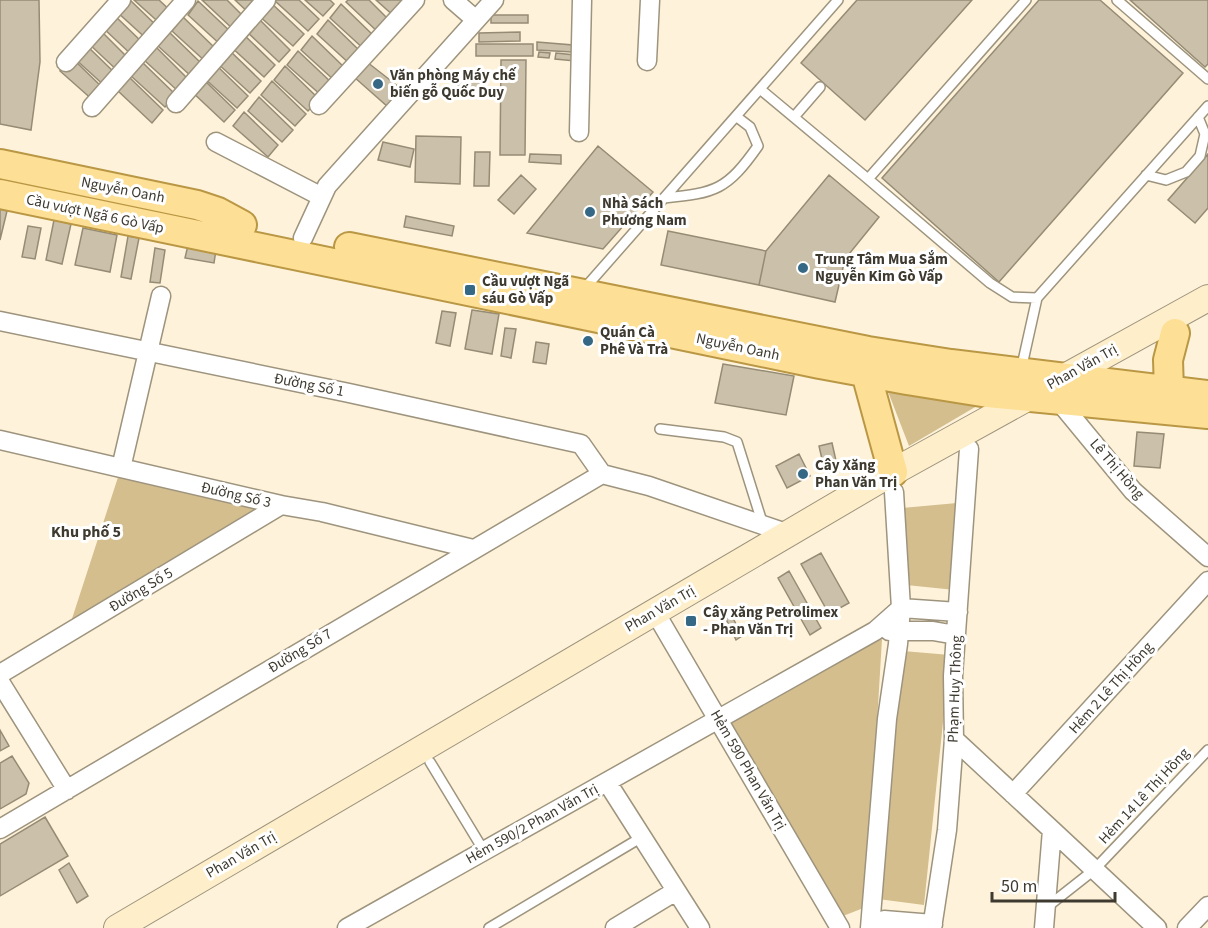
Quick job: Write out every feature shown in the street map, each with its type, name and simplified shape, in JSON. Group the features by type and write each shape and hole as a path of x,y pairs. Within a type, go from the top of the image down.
{"main road":[{"name":"Nguyễn Oanh","path":"0,164 197,205 218,212 239,234"},
{"name":"Cầu vượt Ngã 6 Gò Vấp","path":"0,177 191,227"},
{"name":"Cầu vượt Ngã 6 Gò Vấp","path":"0,194 191,227"},
{"name":"Nguyễn Oanh","path":"0,203 189,242 239,234 303,238 868,351 951,364 1020,387"},
{"name":"Nguyễn Oanh","path":"191,227 239,234 866,373 947,387 1070,386 1169,390 1208,395"},
{"name":"Phan Văn Trị","path":"149,928 430,762 659,619 789,534 893,482 969,449 1208,298"},
{"name":"Phan Văn Trị","path":"1070,386 1208,315"},
{"path":"1169,390 1168,360 1175,333"},
{"path":"866,373 893,482"},
{"name":"Nguyễn Oanh","path":"1070,386 1208,414"},
{"name":"Phan Văn Trị","path":"117,928 659,619 893,482 1020,387"}],"street":[{"path":"66,62 122,0"},
{"path":"92,107 186,0"},
{"path":"176,103 266,0"},
{"path":"319,105 415,0"},
{"path":"453,0 476,20"},
{"path":"303,238 327,186 494,0"},
{"path":"579,132 582,0"},
{"path":"647,61 650,0"},
{"path":"216,142 322,197"},
{"path":"121,468 161,296"},
{"name":"Đường Số 1","path":"0,321 149,354 349,393 581,444 602,474"},
{"name":"Lê Thị Hồng","path":"1070,386 1132,491 1208,557"},
{"name":"Đường Số 3","path":"0,440 281,505 322,512 473,549"},
{"name":"Phạm Huy Thông","path":"933,926 946,830 954,739 953,676 969,449"},
{"path":"602,474 649,486 789,534"},
{"name":"Đường Số 7","path":"0,829 602,474"},
{"path":"871,928 887,719 901,608 893,482"},
{"name":"Đường Số 5","path":"0,674 281,505"},
{"name":"Hẻm 2 Lê Thị Hồng","path":"1014,794 1208,582"},
{"path":"901,608 958,612"},
{"name":"Hẻm 590/2 Phan Văn Trị","path":"353,927 875,631 901,608"},
{"name":"Hẻm 590 Phan Văn Trị","path":"659,619 840,928"},
{"path":"875,631 933,631 956,635"},
{"path":"0,682 67,790"},
{"path":"954,739 1157,928"},
{"path":"607,782 700,928"},
{"path":"1044,928 1052,830"},
{"path":"615,928 676,891"},
{"path":"1187,928 1208,906"},
{"path":"871,928 884,920 933,926"}],"lane":[{"path":"581,293 838,0"},
{"path":"867,179 1026,0"},
{"path":"1117,0 1208,79"},
{"path":"794,117 820,87"},
{"path":"760,89 990,283 1012,297 1037,298"},
{"path":"1020,387 1037,298 1208,106"},
{"path":"664,198 693,195 721,187 741,169 758,147 750,127 737,117"},
{"path":"1146,175 1166,180 1185,172 1200,156 1205,134 1198,117"},
{"path":"660,429 724,437 738,442 763,525"},
{"name":"Hẻm 14 Lê Thị Hồng","path":"1046,908 1094,870 1208,750"},
{"path":"430,762 484,851"},
{"path":"489,928 642,837"}],"shaded area":[{"path":"887,389 982,403 909,446"},
{"path":"121,468 281,505 67,634"},
{"path":"957,503 955,590 906,585 902,508"},
{"path":"882,639 866,907 843,916 726,719"},
{"path":"903,651 950,655 924,905 878,899"}],"building":[{"path":"0,0 39,0 40,62 31,130 0,124"},
{"path":"130,0 161,30 150,42 116,11"},
{"path":"134,0 159,0 175,15 164,27"},
{"path":"202,0 227,0 246,19 235,31"},
{"path":"235,0 259,0 251,15"},
{"path":"274,0 299,0 319,19 308,31"},
{"path":"305,0 330,0 334,4 323,16"},
{"path":"348,0 369,0 391,22 380,34 346,2"},
{"path":"376,0 401,0 406,5 395,17"},
{"path":"857,0 972,0 865,120 801,63"},
{"path":"1039,0 1100,0 1183,73 999,282 882,178"},
{"path":"1130,0 1208,0 1208,64 1205,67"},
{"path":"198,1 233,34 222,46 188,15"},
{"path":"269,1 304,34 293,46 258,15"},
{"path":"341,4 376,38 365,50 330,18"},
{"path":"112,13 146,46 135,58 101,26"},
{"path":"491,15 528,15 528,23 491,23"},
{"path":"256,16 290,50 279,62 245,30"},
{"path":"183,17 217,50 206,62 172,31"},
{"path":"328,20 362,53 351,65 317,34"},
{"path":"98,28 132,62 121,74 87,42"},
{"path":"169,32 203,65 192,77 158,46"},
{"path":"241,32 275,65 264,77 230,46"},
{"path":"520,32 520,41 479,42 479,33"},
{"path":"312,36 346,69 335,81 301,50"},
{"path":"537,42 573,45 572,52 537,50"},
{"path":"84,43 118,76 107,88 73,57"},
{"path":"476,44 533,44 533,56 476,56"},
{"path":"155,46 189,80 179,92 144,60"},
{"path":"227,48 261,81 250,93 216,62"},
{"path":"298,51 333,84 322,96 287,65"},
{"path":"539,52 550,53 549,58 538,57"},
{"path":"556,53 575,55 575,61 555,59"},
{"path":"71,57 105,90 95,102 60,71"},
{"path":"501,60 526,60 525,155 500,155"},
{"path":"142,62 176,95 165,107 131,76"},
{"name":"Văn phòng Máy chế biến gỗ Quốc Duy","path":"367,62 404,91 388,107 354,77"},
{"path":"214,63 248,96 237,108 203,77"},
{"path":"285,66 319,99 308,111 274,80"},
{"path":"482,72 482,97 458,98 457,73"},
{"path":"129,77 163,110 152,123 118,91"},
{"path":"201,77 235,110 224,122 190,90"},
{"path":"272,81 306,114 295,126 261,95"},
{"path":"259,97 293,130 282,142 248,111"},
{"path":"244,112 278,145 268,157 233,126"},
{"path":"416,136 461,137 460,184 415,182"},
{"path":"383,142 414,149 410,167 378,160"},
{"name":"Nhà Sách Phương Nam","path":"598,146 653,192 603,249 527,233"},
{"path":"475,152 490,152 489,186 474,186"},
{"path":"530,154 561,155 561,164 529,162"},
{"path":"1208,154 1208,208 1195,223 1168,200"},
{"path":"521,175 536,189 514,214 498,200"},
{"path":"829,175 879,217 845,259 835,302 759,285 766,251"},
{"path":"0,209 7,211 0,240"},
{"path":"406,216 454,226 452,236 404,227"},
{"path":"54,220 71,224 62,264 46,260"},
{"path":"28,226 41,228 35,259 22,257"},
{"path":"83,228 117,235 110,272 75,265"},
{"path":"668,231 766,251 759,285 661,265"},
{"path":"128,236 139,238 131,279 121,277"},
{"path":"188,245 216,250 214,263 185,258"},
{"path":"155,248 165,250 160,283 150,282"},
{"path":"472,310 499,314 492,354 465,349"},
{"path":"442,311 456,313 450,346 436,343"},
{"path":"505,328 516,329 511,358 501,356"},
{"path":"536,342 549,344 546,364 533,362"},
{"path":"723,364 794,376 786,415 715,403"},
{"path":"1137,432 1164,434 1160,468 1134,466"},
{"path":"832,443 837,465 824,468 819,446"},
{"path":"799,454 810,476 787,488 776,466"},
{"path":"821,553 849,603 829,614 801,564"},
{"path":"789,571 821,628 810,635 778,578"},
{"path":"732,616 742,636 736,640 726,619"},
{"path":"0,730 9,746 0,751"},
{"path":"12,756 29,783 26,794 0,809 0,763"},
{"path":"45,817 68,856 0,896 0,844"},
{"path":"69,863 88,896 77,903 59,870"}],"place":[{"name":"Văn phòng Máy chế biến gỗ Quốc Duy","path":"378,84"},
{"name":"Nhà Sách Phương Nam","path":"590,212"},
{"name":"Trung Tâm Mua Sắm Nguyễn Kim Gò Vấp","path":"803,268"},
{"name":"Cầu vượt Ngã sáu Gò Vấp","path":"470,290"},
{"name":"Quán Cà Phê Và Trà","path":"588,341"},
{"name":"Cây Xăng Phan Văn Trị","path":"803,474"},
{"name":"Cây xăng Petrolimex - Phan Văn Trị","path":"691,621"}],"district":[{"name":"Khu phố 5","path":"86,532"}]}
